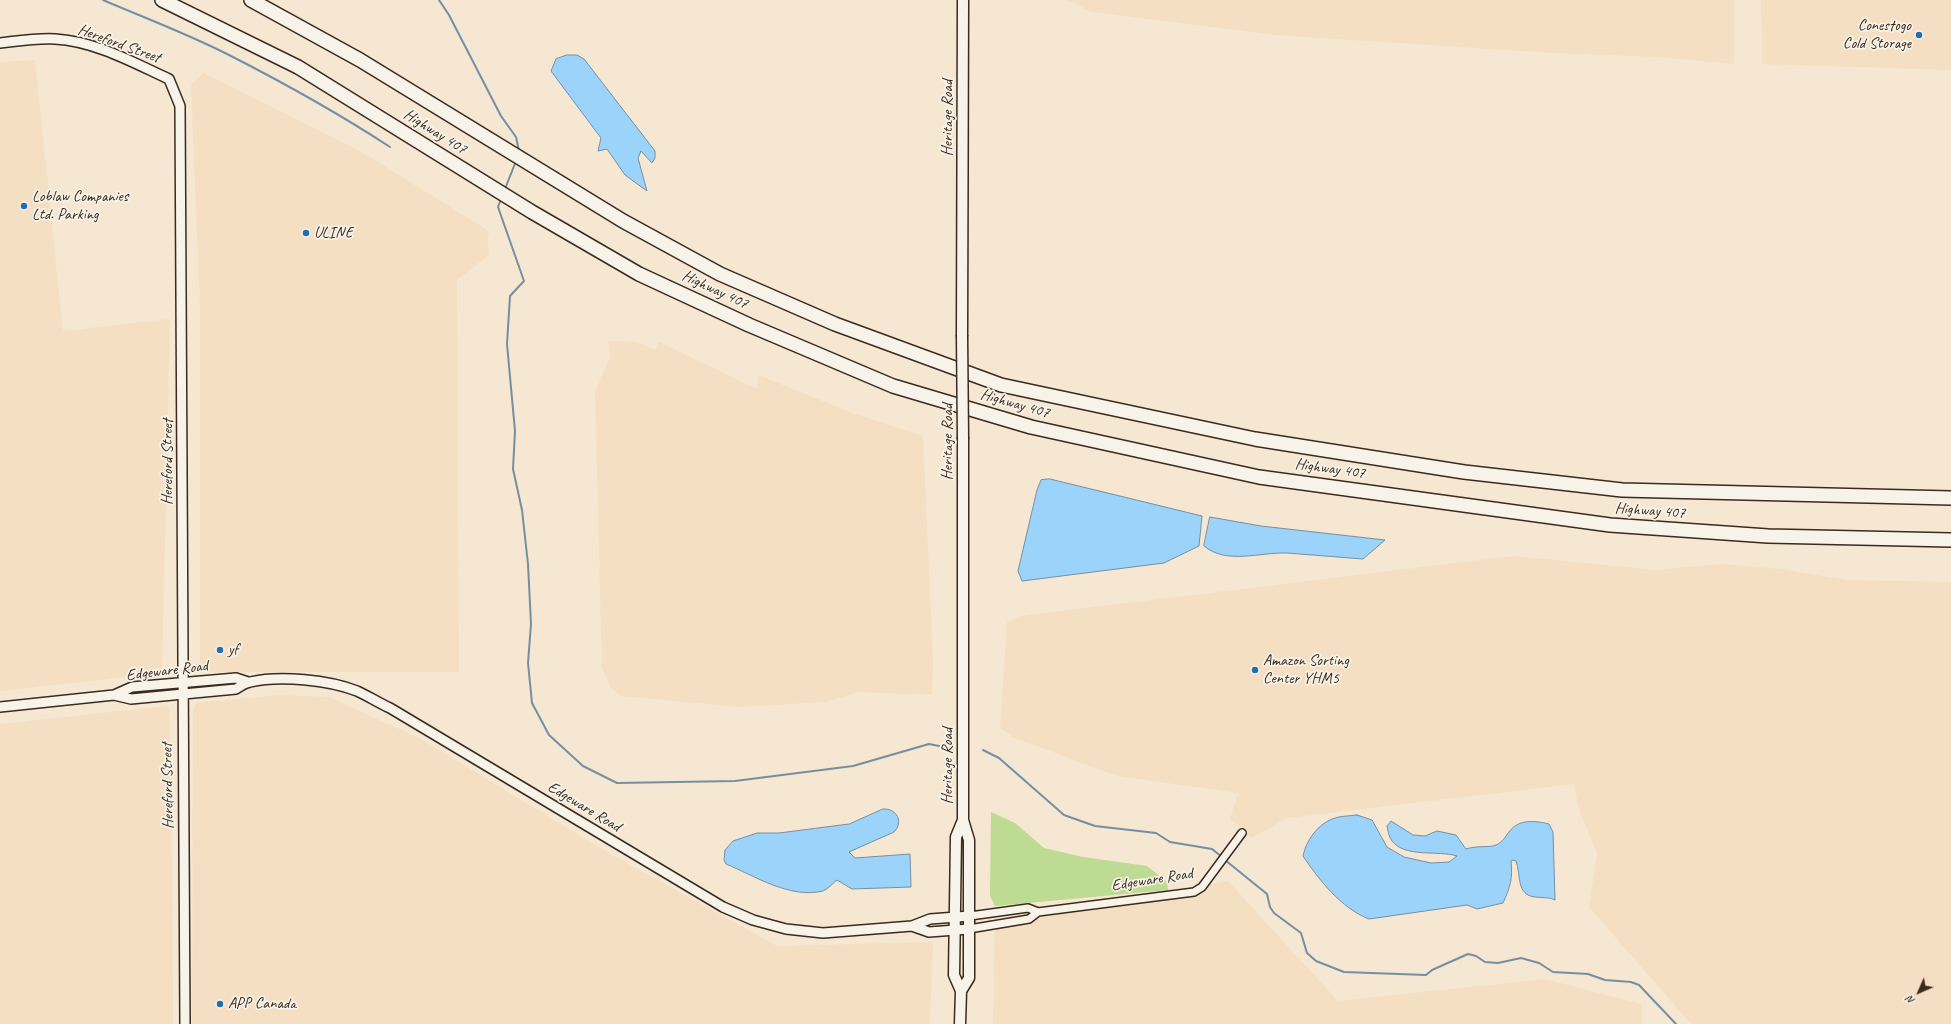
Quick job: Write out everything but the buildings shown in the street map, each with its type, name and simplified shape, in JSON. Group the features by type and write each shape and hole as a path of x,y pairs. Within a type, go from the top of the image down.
{"highway":[{"name":"Highway 407","path":"162,0 298,67 474,177 639,274 749,325 893,386 1032,427 1259,477 1610,525 1768,536 1951,540"},
{"name":"Highway 407","path":"251,0 360,60 623,221 720,274 835,324 1001,385 1255,439 1464,472 1622,490 1951,498"}],"main road":[{"name":"Heritage Road","path":"961,991 969,978 970,916 969,840 963,820 963,0"},
{"name":"Heritage Road","path":"960,1024 961,991 954,975 956,837 963,820"}],"street":[{"name":"Hereford Street","path":"0,43 56,39 90,46 129,60 169,79 180,106 185,1024"},
{"name":"Edgeware Road","path":"0,707 114,695 132,687 236,678 248,682 279,679 331,684 356,691 390,708 723,907 753,920 786,929 823,933 912,926 930,919 970,916 1028,908 1038,912 1194,892 1202,887 1242,832"},
{"name":"Edgeware Road","path":"114,695 131,699 236,689 248,682"},
{"name":"Edgeware Road","path":"912,926 929,932 969,929 1029,919 1038,912"}],"shaded area":[{"path":"1067,0 1734,0 1734,64 1657,57 1553,53 1275,35 1092,12"},
{"path":"1761,0 1951,0 1951,70 1762,64"},
{"path":"35,60 63,331 170,319 162,673 0,691 0,62"},
{"path":"203,73 360,151 489,231 487,242 489,255 457,280 459,672 200,672 200,307 191,85"},
{"path":"608,341 637,342 655,350 659,342 757,389 758,375 855,414 923,436 933,660 932,695 858,692 826,702 738,707 621,696 611,688 602,668 595,391 610,358"},
{"path":"1513,556 1656,570 1720,564 1780,569 1847,580 1951,582 1951,1024 1691,1024 1589,907 1597,853 1579,809 1574,784 1287,818 1251,838 1230,819 1238,793 1117,776 1013,737 1000,728 1007,622 1020,616"},
{"path":"278,695 329,697 419,738 612,855 777,946 933,942 930,1024 192,1024 193,711 196,703"},
{"path":"166,706 169,708 172,819 173,1024 0,1024 0,724"},
{"path":"1228,881 1338,1001 1545,979 1641,1004 1642,1024 993,1024 995,920"}],"green space":[{"path":"991,812 1015,823 1044,848 1083,857 1147,866 1167,882 1168,890 995,906 990,896"}],"water":[{"path":"567,55 577,55 584,59 655,151 655,158 652,163 641,151 638,158 647,191 625,175 607,149 598,151 601,138 551,71 556,59"},
{"path":"1050,479 1202,516 1199,546 1164,563 1022,581 1018,571 1037,490 1041,480"},
{"path":"1210,517 1261,526 1385,540 1363,559 1287,553 1244,556 1222,555 1213,552 1204,546"},
{"path":"883,809 888,809 898,816 899,820 897,828 894,832 849,852 855,858 910,854 911,887 852,889 837,880 823,891 811,893 798,892 761,880 726,864 724,860 725,850 733,841 757,833 779,833 849,824"},
{"path":"1357,815 1372,820 1387,847 1404,857 1431,863 1449,862 1457,856 1405,850 1398,846 1390,838 1387,826 1391,821 1413,835 1425,836 1437,831 1456,835 1466,849 1496,845 1502,841 1518,824 1539,822 1549,824 1553,832 1555,900 1535,897 1525,892 1520,884 1516,861 1513,860 1511,861 1512,873 1510,883 1503,903 1477,909 1467,905 1369,919 1349,908 1340,901 1324,884 1303,856 1304,850 1313,834 1322,825 1335,818"}],"waterway":[{"path":"103,0 214,47 311,99 390,147"},
{"path":"439,0 449,15 501,116 516,137 519,151"},
{"path":"505,189 516,161"},
{"path":"501,199 498,207 524,281 510,296 507,344 515,431 513,469 522,510 528,564 531,624 528,663 532,703 549,735 583,766 617,783 735,781 853,766 929,744 939,746"},
{"path":"983,750 999,758 1064,815 1095,826 1156,833 1170,842 1212,849 1222,857"},
{"path":"1225,860 1267,894 1270,907 1274,913 1301,933 1307,953 1316,961 1344,972 1426,975 1432,970 1468,954 1476,956 1485,962 1498,963 1521,958 1539,963 1553,972 1588,974 1605,980 1631,982 1639,985 1676,1024"}],"place":[{"name":"Conestogo Cold Storage","path":"1919,35"},
{"name":"Loblaw Companies Ltd. Parking","path":"24,206"},
{"name":"ULINE","path":"306,233"},
{"name":"yf","path":"220,650"},
{"name":"Amazon Sorting Center YHM5","path":"1255,670"},
{"name":"APP Canada","path":"220,1004"}]}
